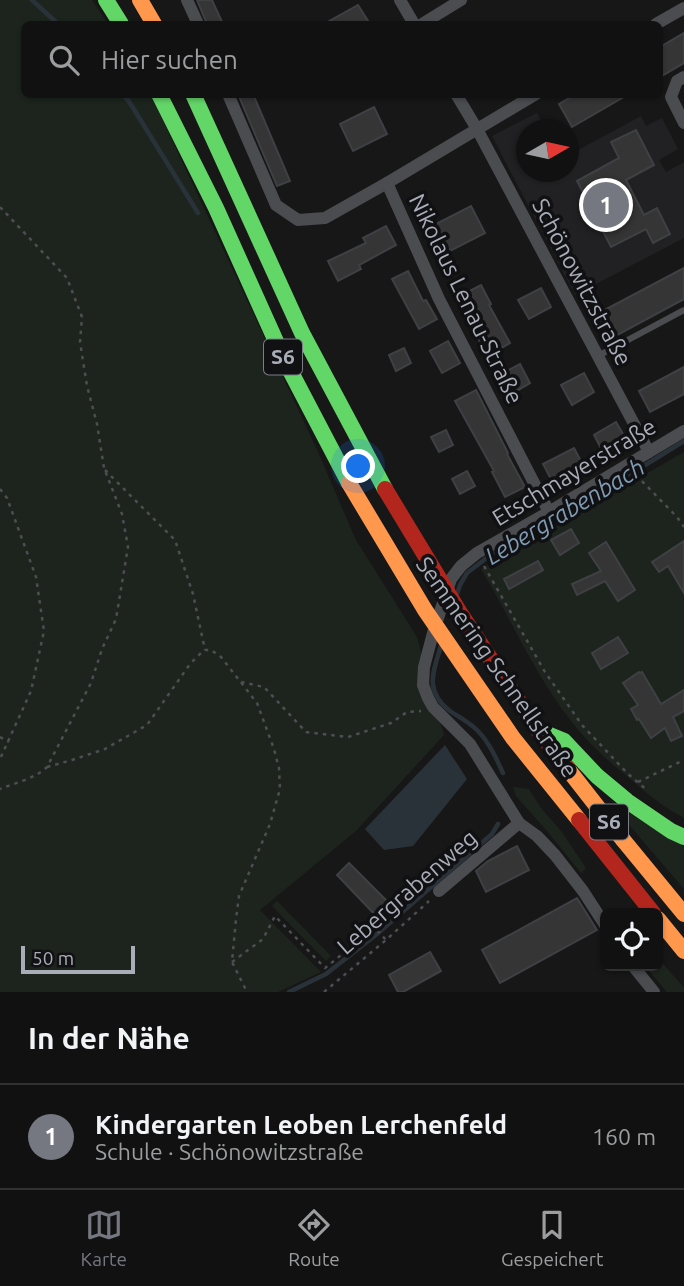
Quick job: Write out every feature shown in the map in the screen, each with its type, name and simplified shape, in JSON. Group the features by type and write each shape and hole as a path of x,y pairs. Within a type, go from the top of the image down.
{"highway":[{"path":"106,0 119,21"},
{"path":"140,0 153,21"},
{"name":"Semmering Schnellstraße","path":"161,98 216,208 283,357 338,464 425,610 513,738 649,908"},
{"name":"Semmering Schnellstraße","path":"195,98 302,333 393,505 537,729 684,914"},
{"path":"537,729 564,741 597,776 626,801 684,837"},
{"path":"663,925 684,951"}],"street":[{"path":"187,0 197,21"},
{"path":"400,0 412,21"},
{"path":"427,21 461,0"},
{"path":"661,21 684,8"},
{"path":"684,77 677,81 671,97 684,123"},
{"path":"230,98 276,205 298,220 325,218 387,183"},
{"name":"Schönowitzstraße","path":"458,98 649,452"},
{"name":"Nikolaus Lenau-Straße","path":"529,98 387,183 439,299 549,512"},
{"name":"Etschmayerstraße","path":"600,917 555,855 537,836 519,823 470,744 433,707 423,685 424,667 451,579 456,571 477,553 684,431"},
{"name":"Lebergrabenweg","path":"439,891 519,823"},
{"path":"637,971 653,992"}],"lane":[{"path":"598,356 684,310"}],"path":[{"path":"0,208 66,278 82,317 80,342 87,386 104,468 121,514 128,547 116,619 102,649 91,683 47,767 31,777 0,789"},
{"path":"104,468 175,540 193,594 205,650"},
{"path":"638,477 684,527"},
{"path":"0,489 7,498 36,577 44,631 31,691 0,759"},
{"path":"486,569 545,672 582,725 648,791"},
{"path":"47,767 104,749 147,724 190,664 205,650 211,650 222,657 257,703 279,768 280,789 270,824 239,896 232,962 247,992"},
{"path":"241,682 264,687 306,732 316,734 348,737 391,723 407,712 424,711 433,707"},
{"path":"0,737 9,742"},
{"path":"638,782 684,760"},
{"name":"Lebergrabenweg","path":"325,992 439,891"},
{"path":"232,962 263,939 275,916 325,968 375,928 386,940"}],"shaded area":[{"path":"0,0 92,0 106,21 21,21 21,98 152,98 318,452 356,540 417,637 444,735 356,831 260,910 321,972 278,992 0,992"},
{"path":"537,113 540,119 525,119"},
{"path":"641,116 646,126 662,118 678,149 659,160 666,172 684,162 684,238 575,295 516,182 579,182 579,150"},
{"path":"516,124 516,182 492,136"},
{"path":"684,452 684,818 641,788 577,729 546,685 481,569"},
{"path":"445,745 467,779 413,846 384,850 365,829"},
{"path":"513,787 529,789 586,868 581,873 516,796"},
{"path":"622,809 684,846 684,889 618,812"},
{"path":"277,901 331,956 326,961 272,906"},
{"path":"663,964 684,988 684,992 667,992 649,971 663,971"}],"building":[{"path":"197,0 212,0 222,21 206,21"},
{"path":"358,5 368,21 329,21"},
{"path":"684,33 684,63 663,75 663,45"},
{"path":"240,98 255,98 290,181 277,186"},
{"path":"569,98 622,98 579,123 579,119 567,119 559,104"},
{"path":"374,107 387,134 353,151 340,124"},
{"path":"636,130 654,165 626,180 644,215 657,208 670,234 653,243 646,229 611,247 578,182 619,158 611,142"},
{"path":"471,206 485,233 450,251 436,224"},
{"path":"386,226 396,245 359,265 361,269 338,281 328,261 366,243 363,238"},
{"path":"684,268 684,299 610,339 597,314"},
{"path":"408,271 423,301 426,300 437,319 419,329 392,279"},
{"path":"481,285 510,343 487,356 458,297"},
{"path":"541,288 551,307 529,319 518,300"},
{"path":"448,341 460,363 442,373 430,351"},
{"path":"404,348 411,363 396,371 389,355"},
{"path":"520,364 530,383 508,396 497,376"},
{"path":"684,367 684,394 650,412 639,391"},
{"path":"584,373 594,392 572,405 561,385"},
{"path":"476,390 525,487 505,497 492,472 494,471 455,401"},
{"path":"616,422 627,441 604,454 594,435"},
{"path":"446,430 453,445 439,452 431,437"},
{"path":"574,448 584,467 553,483 543,464"},
{"path":"467,471 475,486 460,494 452,479"},
{"path":"571,529 579,543 560,555 551,540"},
{"path":"684,541 684,593 668,566 659,572 652,562"},
{"path":"606,542 635,590 618,601 605,581 577,595 572,584 601,571 589,553"},
{"path":"538,561 543,570 509,589 504,579"},
{"path":"618,637 628,653 601,669 592,653"},
{"path":"642,672 661,704 684,690 684,711 673,717 682,736 671,741 665,728 651,738 639,719 637,720 631,709 638,705 623,683"},
{"path":"517,846 529,870 486,892 476,871 488,861"},
{"path":"349,863 392,906 379,919 337,875"},
{"path":"577,898 597,930 500,983 482,950"},
{"path":"430,952 441,971 403,992 398,992 389,975"}],"waterway":[{"path":"32,0 55,21"},
{"path":"126,98 198,213"},
{"name":"Lebergrabenbach","path":"457,594 467,573 497,550 684,441"},
{"name":"Lebergrabenbach","path":"441,646 433,673 436,696 450,711 471,724 481,735 503,773"},
{"name":"Lebergrabenbach","path":"289,992 326,974 377,934 492,834 498,824"}],"traffic: fast":[{"path":"106,0 119,21"},
{"path":"161,98 216,208 283,357 349,483"},
{"path":"195,98 302,333 385,489"},
{"path":"547,734 564,741 597,776 627,801 684,837"}],"traffic: slow":[{"path":"140,0 152,21"},
{"path":"349,483 425,610 513,738 579,820"},
{"path":"567,768 684,914"},
{"path":"663,925 684,951"}],"traffic: jam":[{"path":"385,489 460,613 537,729 567,768"},
{"path":"579,820 649,908"}],"place":[{"name":"Kindergarten Leoben Lerchenfeld","path":"606,205"}]}
